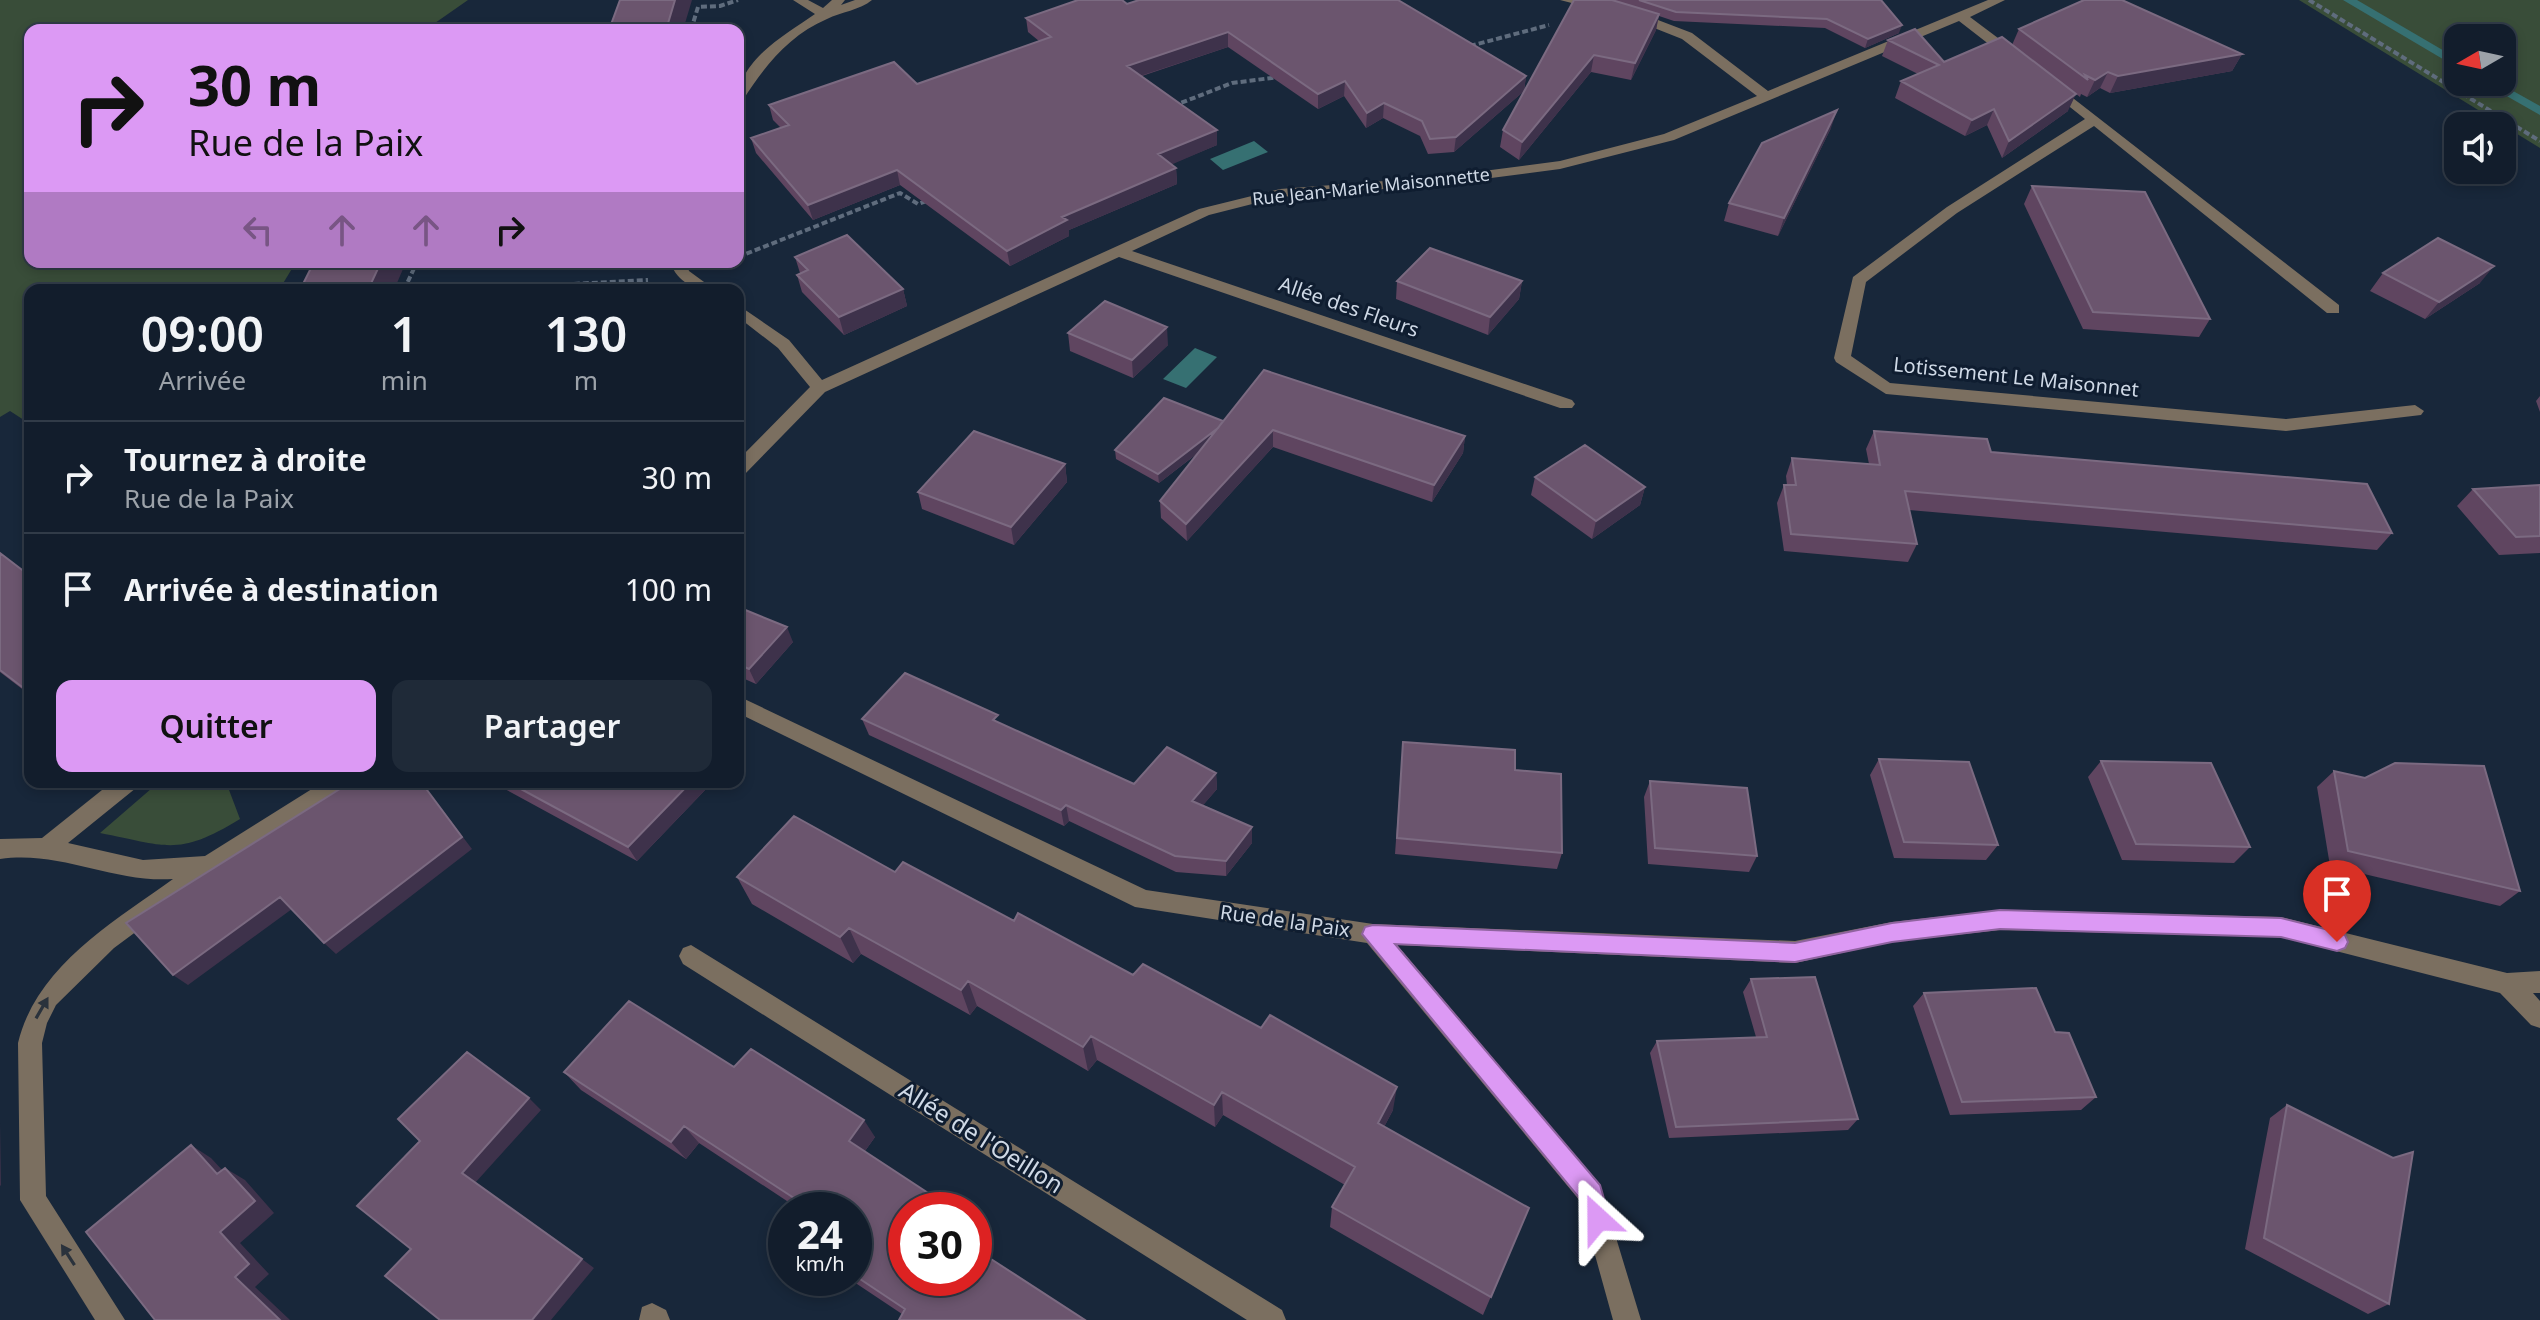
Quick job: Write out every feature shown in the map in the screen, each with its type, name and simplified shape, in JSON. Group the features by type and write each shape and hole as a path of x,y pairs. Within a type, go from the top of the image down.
{"street":[{"path":"799,0 826,15"},
{"path":"826,15 839,0"},
{"path":"744,87 755,70 778,46 826,15 866,0"},
{"path":"1566,0 1651,20 1687,36 1768,98"},
{"name":"Rue Jean-Marie Maisonnette","path":"744,465 819,388 1204,212 1280,193 1437,181 1560,165 1669,137 1999,0"},
{"path":"1962,17 2333,309"},
{"name":"Lotissement Le Maisonnet","path":"2095,119 1952,210 1859,280 1842,358 1886,388 2286,425 2415,411"},
{"name":"Allée des Fleurs","path":"1117,251 1566,404"},
{"path":"680,268 700,284"},
{"path":"744,314 771,331 799,358 819,388"},
{"name":"Rue de la Paix","path":"744,707 1143,900 1373,934 1795,952 1892,932 2000,920 2281,927 2507,984 2540,982"},
{"path":"48,846 120,788"},
{"path":"111,1320 33,1200 30,1043 35,1021 48,997 106,941 210,864 331,788"},
{"path":"0,849 48,846 125,868 163,871 210,864"},
{"path":"1373,934 1591,1194 1627,1320"},
{"name":"Allée de l'Oeillon","path":"691,956 1272,1320"},
{"path":"2507,984 2540,1017"}],"path":[{"path":"693,24 698,7 720,6 738,0"},
{"path":"2309,0 2540,141"},
{"path":"1460,49 1572,19 1600,6"},
{"path":"1160,111 1232,83 1293,76"},
{"path":"744,255 900,193 918,204 932,198"},
{"path":"567,284 658,279 680,268"}],"shaded area":[{"path":"0,0 468,0 434,24 24,24 24,268 292,268 283,284 24,284 24,420 10,411 0,417"},
{"path":"2299,0 2540,0 2540,148 2516,133 2516,112 2481,112 2455,96 2516,96 2516,24 2444,24 2444,89"},
{"path":"1254,141 1268,152 1223,170 1210,159"},
{"path":"1195,348 1217,357 1186,388 1163,379"},
{"path":"152,788 228,788 240,819 186,844 141,842 100,833"}],"building":[{"path":"620,0 675,0 668,24 611,24"},
{"path":"1078,0 1122,0 1127,4 1139,0 1398,0 1526,76 1456,137 1430,139 1422,121 1384,103 1367,113 1345,81 1318,94 1228,32 1127,66 1217,130 1158,154 1176,168 1062,217 1067,220 1007,251 897,170 808,205 751,138 789,125 769,105 894,62 917,84 1051,37 1026,18"},
{"path":"1574,0 1612,0 1659,14 1635,63 1594,55 1522,142 1503,130"},
{"path":"1639,0 1881,0 1902,25 1868,39 1827,19 1676,12"},
{"path":"2084,0 2122,0 2242,54 2118,76 2108,72 2095,80 2085,75 2088,80 2019,29"},
{"path":"1915,29 1944,62 2002,37 2076,94 2009,141 1994,109 1972,120 1901,81 1939,65 1888,40"},
{"path":"1837,110 1784,218 1729,203 1762,143"},
{"path":"2032,186 2145,192 2210,319 2093,312"},
{"path":"847,235 903,289 839,317 797,275 808,270 795,257"},
{"path":"2438,238 2494,266 2439,302 2383,273"},
{"path":"1430,248 1522,281 1490,317 1397,281"},
{"path":"311,268 378,268 371,284 303,284"},
{"path":"1105,301 1167,327 1132,360 1068,333"},
{"path":"1264,370 1465,436 1434,485 1273,430 1186,524 1160,501"},
{"path":"1164,398 1223,421 1158,474 1115,450"},
{"path":"974,431 1065,464 1011,527 918,492"},
{"path":"1874,431 1987,439 1991,452 2367,484 2392,533 1905,491 1917,544 1791,534 1784,485 1796,485 1792,458 1880,465"},
{"path":"1585,445 1645,487 1596,521 1535,477"},
{"path":"2540,485 2540,536 2516,537 2473,489"},
{"path":"0,553 24,571 24,688 0,670"},
{"path":"744,609 787,627 749,669 744,667"},
{"path":"905,673 998,715 993,720 1134,784 1167,747 1216,773 1192,801 1252,827 1226,861 1175,856 1066,805 1061,810 862,719"},
{"path":"1403,742 1515,750 1515,770 1561,774 1562,853 1397,838"},
{"path":"1879,759 1969,762 1998,845 1904,842"},
{"path":"2101,761 2211,763 2250,847 2136,844"},
{"path":"2395,763 2484,766 2520,891 2348,851 2334,771 2365,778"},
{"path":"1650,781 1747,788 1757,856 1655,848"},
{"path":"341,788 425,788 462,837 324,943 280,897 173,975 126,923"},
{"path":"519,788 685,788 628,847"},
{"path":"794,816 895,872 903,862 1014,921 1018,913 1133,975 1143,964 1261,1028 1270,1015 1397,1087 1378,1123 1529,1208 1491,1297 1332,1207 1355,1167 1222,1092 1214,1105 1091,1036 1083,1047 968,981 961,990 849,928 840,937 737,877"},
{"path":"1815,977 1858,1119 1676,1127 1657,1041 1767,1037 1751,979"},
{"path":"2036,988 2055,1032 2069,1033 2096,1097 1962,1102 1924,993"},
{"path":"629,1001 734,1067 751,1049 864,1120 849,1141 927,1192 888,1192 888,1296 992,1296 992,1260 1085,1320 899,1320 905,1309 872,1287 872,1192 785,1192 684,1126 671,1142 564,1072"},
{"path":"467,1052 529,1098 462,1173 582,1259 532,1320 440,1320 385,1276 411,1249 357,1206 420,1141 398,1119"},
{"path":"2287,1105 2393,1158 2413,1152 2389,1304 2264,1238"},
{"path":"191,1145 217,1174 225,1168 255,1201 220,1232 249,1264 235,1277 280,1320 155,1320 86,1232"}],"waterway":[{"path":"2349,0 2444,56"},
{"path":"2513,96 2540,111"}],"route":[{"path":"1598,1219 1591,1194 1373,934 1795,952 1892,932 2000,920 2281,927 2337,942"}]}
